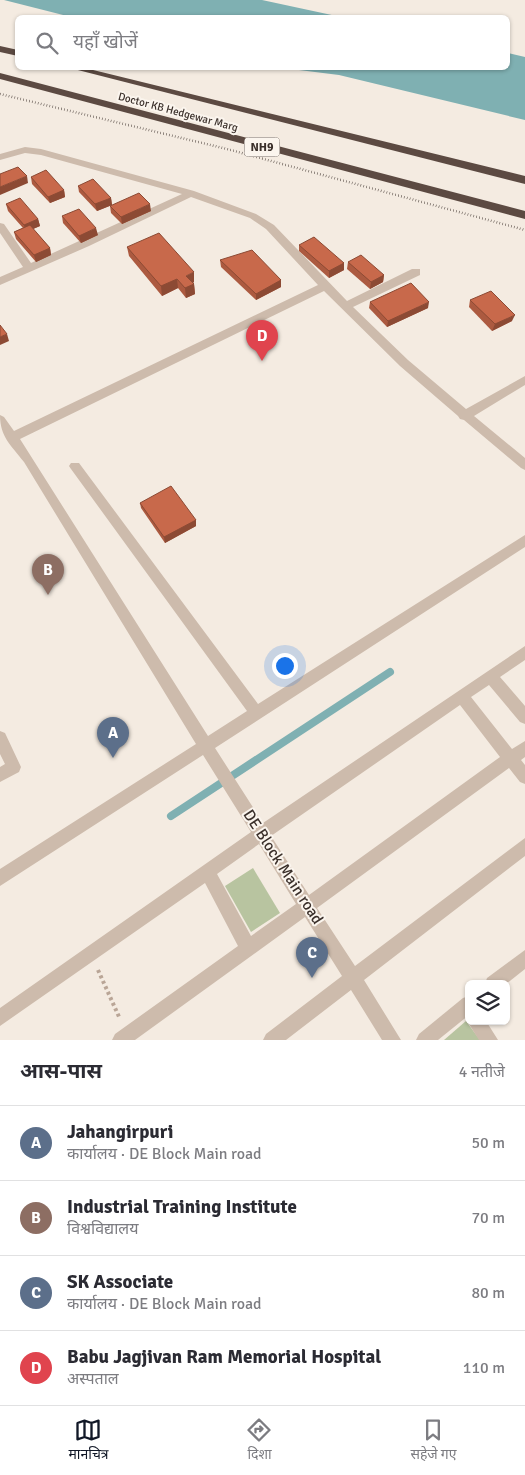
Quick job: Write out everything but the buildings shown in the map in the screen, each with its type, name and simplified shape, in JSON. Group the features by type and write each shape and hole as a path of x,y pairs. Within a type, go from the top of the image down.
{"highway":[{"path":"0,49 15,52"},
{"name":"Doctor KB Hedgewar Marg","path":"83,70 525,180"},
{"name":"Doctor KB Hedgewar Marg","path":"0,76 275,151 525,214"}],"street":[{"path":"0,157 25,150 41,152 191,193 253,216 270,227 325,286 347,305 404,363 464,416 525,465"},
{"path":"0,281 30,269 191,193"},
{"path":"0,226 30,269"},
{"path":"347,305 416,272"},
{"path":"11,438 325,286"},
{"path":"464,416 511,391 525,380"},
{"name":"DE Block Main road","path":"0,420 28,460 205,745 392,1040"},
{"path":"75,466 256,712"},
{"path":"0,878 525,540"},
{"path":"0,1018 261,834 525,652"},
{"path":"490,676 525,717"},
{"path":"461,696 525,777"},
{"path":"0,738 14,767 0,775"},
{"path":"126,1038 525,748"},
{"path":"272,1040 525,846"},
{"path":"207,872 248,948"},
{"path":"498,980 525,958"},
{"path":"425,1040 465,1010"},
{"path":"478,1025 489,1040"}],"path":[{"path":"90,954 126,1038"}],"green space":[{"path":"253,868 280,913 251,932 225,886"},
{"path":"465,1022 465,1025 469,1025 480,1040 444,1040"}],"water":[{"path":"4,0 262,0 332,15 63,15"},
{"path":"510,53 525,57 525,120 339,75 299,70 510,70"}],"waterway":[{"path":"171,816 390,672"}],"railway":[{"path":"0,94 227,149 525,230"}],"place":[{"name":"Babu Jagjivan Ram Memorial Hospital","path":"262,361"},
{"name":"Industrial Training Institute","path":"48,595"},
{"name":"Jahangirpuri","path":"113,758"},
{"name":"SK Associate","path":"312,978"}]}
